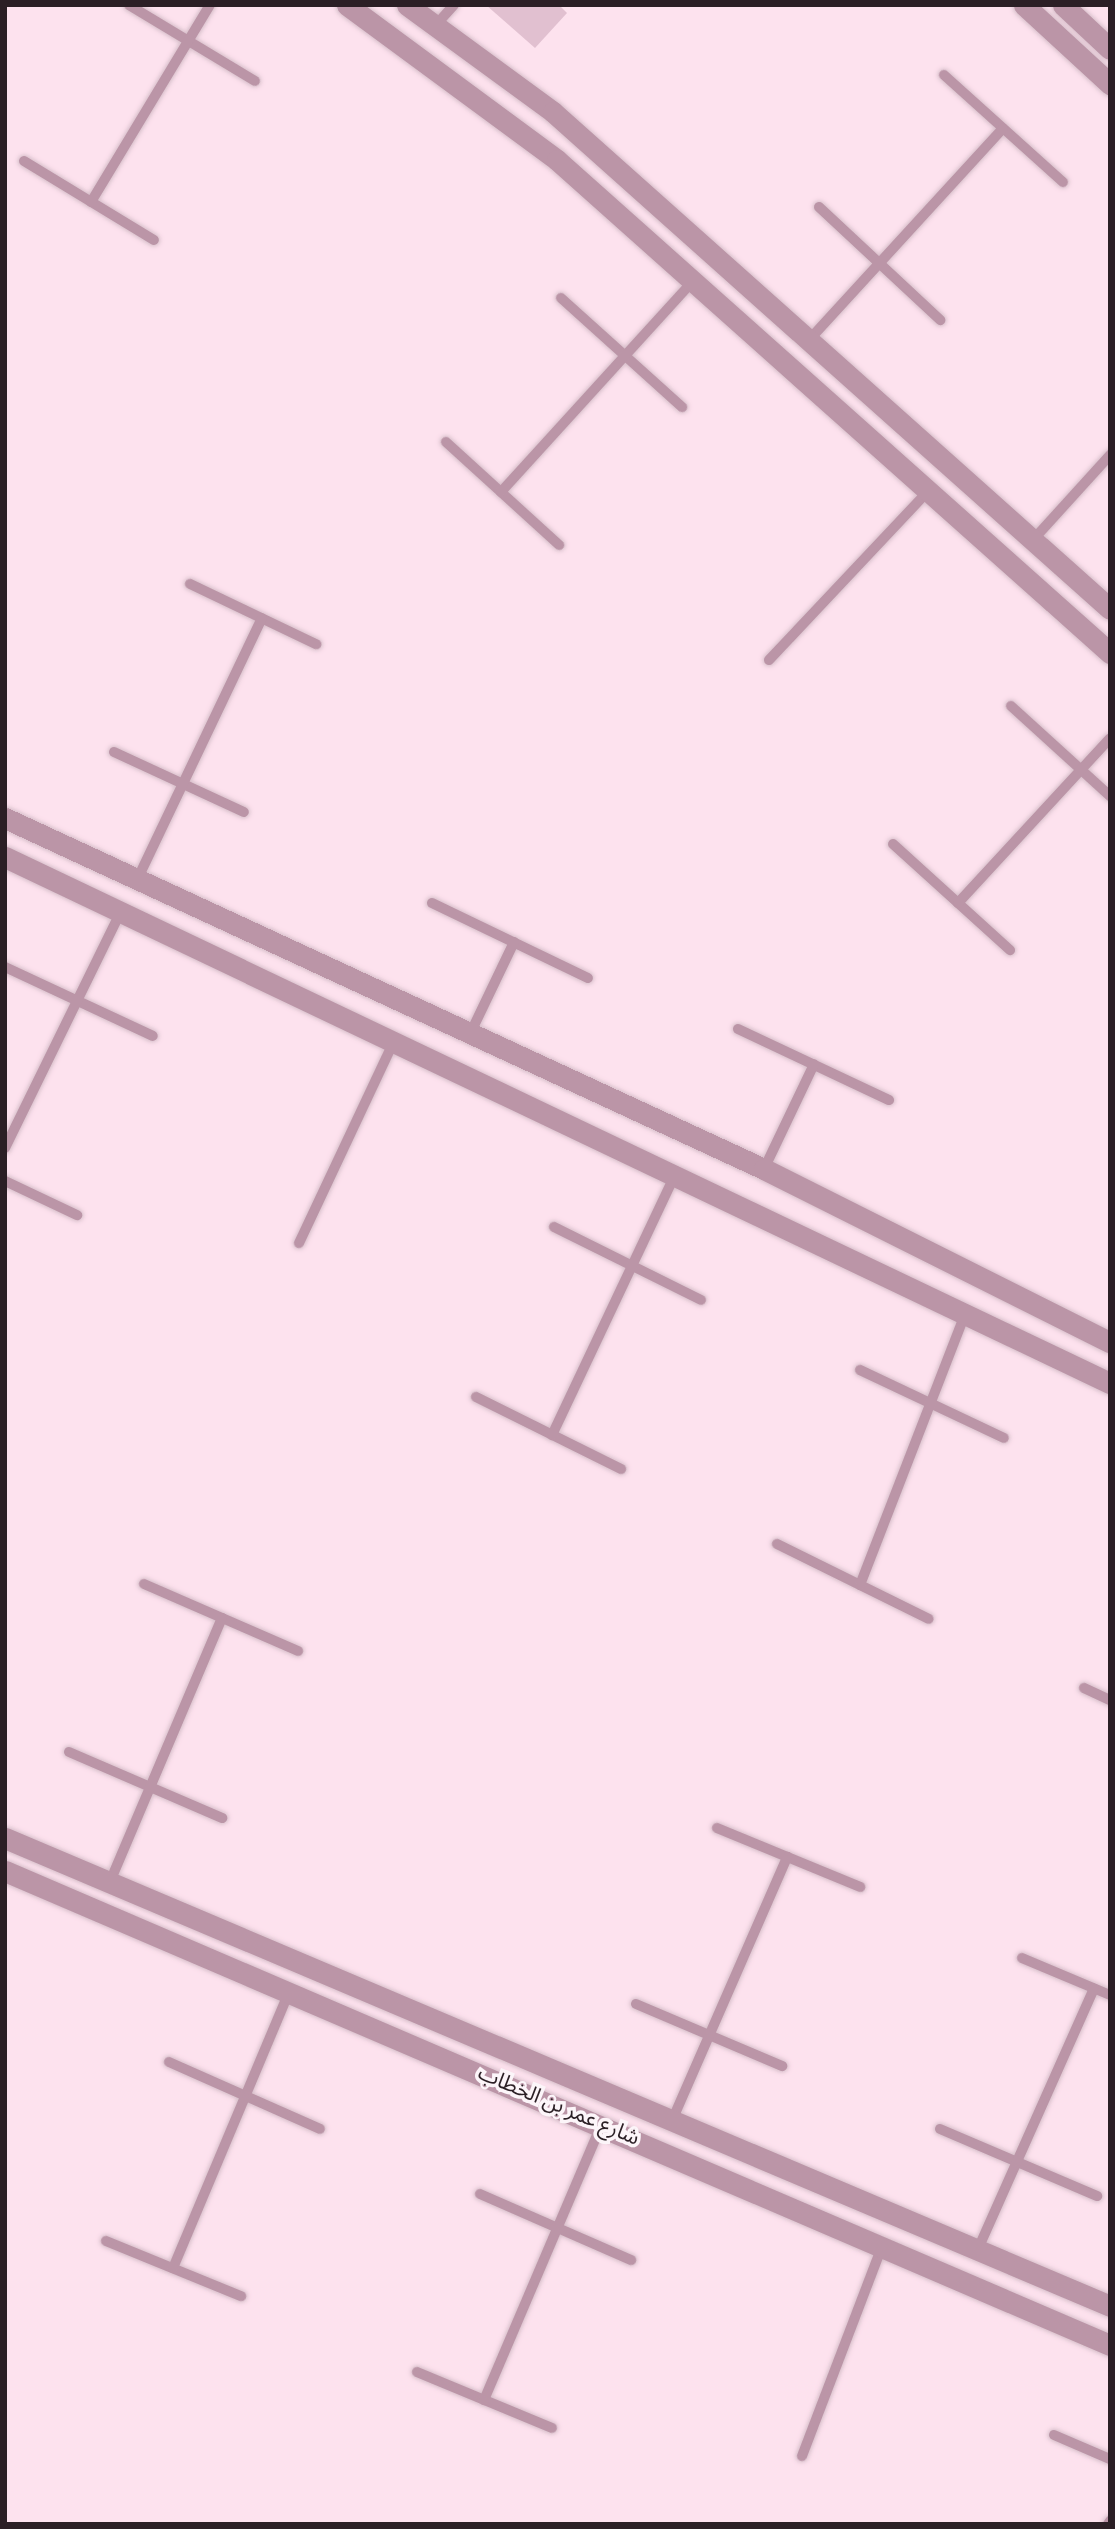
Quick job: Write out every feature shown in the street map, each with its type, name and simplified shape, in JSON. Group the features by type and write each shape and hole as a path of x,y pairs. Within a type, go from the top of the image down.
{"street":[{"path":"347,5 540,146 1110,653"},
{"path":"407,5 553,112 1110,608"},
{"path":"1024,5 1110,84"},
{"path":"1062,5 1110,49"},
{"path":"470,93 491,66"},
{"path":"5,818 764,1170 1110,1342"},
{"path":"5,857 676,1172 1110,1383"},
{"name":"شارع عمر بن الخطاب","path":"5,1838 109,1884 674,2116 1110,2306"},
{"name":"شارع عمر بن الخطاب","path":"5,1871 603,2123 1110,2345"},
{"path":"985,2289 988,2253"}],"lane":[{"path":"130,5 255,81"},
{"path":"91,202 210,5"},
{"path":"435,26 454,5"},
{"path":"944,75 1063,182"},
{"path":"809,341 1003,128"},
{"path":"24,162 154,240"},
{"path":"819,207 940,320"},
{"path":"501,492 693,281"},
{"path":"561,298 682,407"},
{"path":"446,442 559,545"},
{"path":"1033,540 1110,454"},
{"path":"769,660 928,491"},
{"path":"190,584 316,644"},
{"path":"136,880 262,618"},
{"path":"1011,706 1110,796"},
{"path":"958,903 1110,738"},
{"path":"114,752 244,812"},
{"path":"893,844 1010,950"},
{"path":"432,902 588,978"},
{"path":"5,1148 121,911"},
{"path":"470,1034 514,942"},
{"path":"5,967 153,1035"},
{"path":"738,1028 889,1100"},
{"path":"299,1243 395,1039"},
{"path":"764,1170 814,1064"},
{"path":"552,1435 676,1172"},
{"path":"5,1181 76,1215"},
{"path":"554,1227 701,1300"},
{"path":"860,1585 965,1314"},
{"path":"860,1370 1004,1438"},
{"path":"477,1397 621,1469"},
{"path":"777,1544 929,1619"},
{"path":"144,1584 298,1651"},
{"path":"109,1884 222,1618"},
{"path":"1084,1688 1110,1700"},
{"path":"69,1752 222,1818"},
{"path":"717,1828 860,1887"},
{"path":"674,2116 787,1857"},
{"path":"1022,1958 1110,1995"},
{"path":"988,2253 1020,2164 1094,1989"},
{"path":"173,2268 290,1990"},
{"path":"636,2004 782,2066"},
{"path":"169,2062 320,2129"},
{"path":"484,2400 603,2123"},
{"path":"940,2129 1097,2196"},
{"path":"480,2194 631,2260"},
{"path":"106,2241 241,2296"},
{"path":"802,2456 883,2246"},
{"path":"417,2372 552,2428"},
{"path":"1054,2435 1110,2459"}],"building":[{"path":"486,5 559,5 567,13 535,48"}]}
